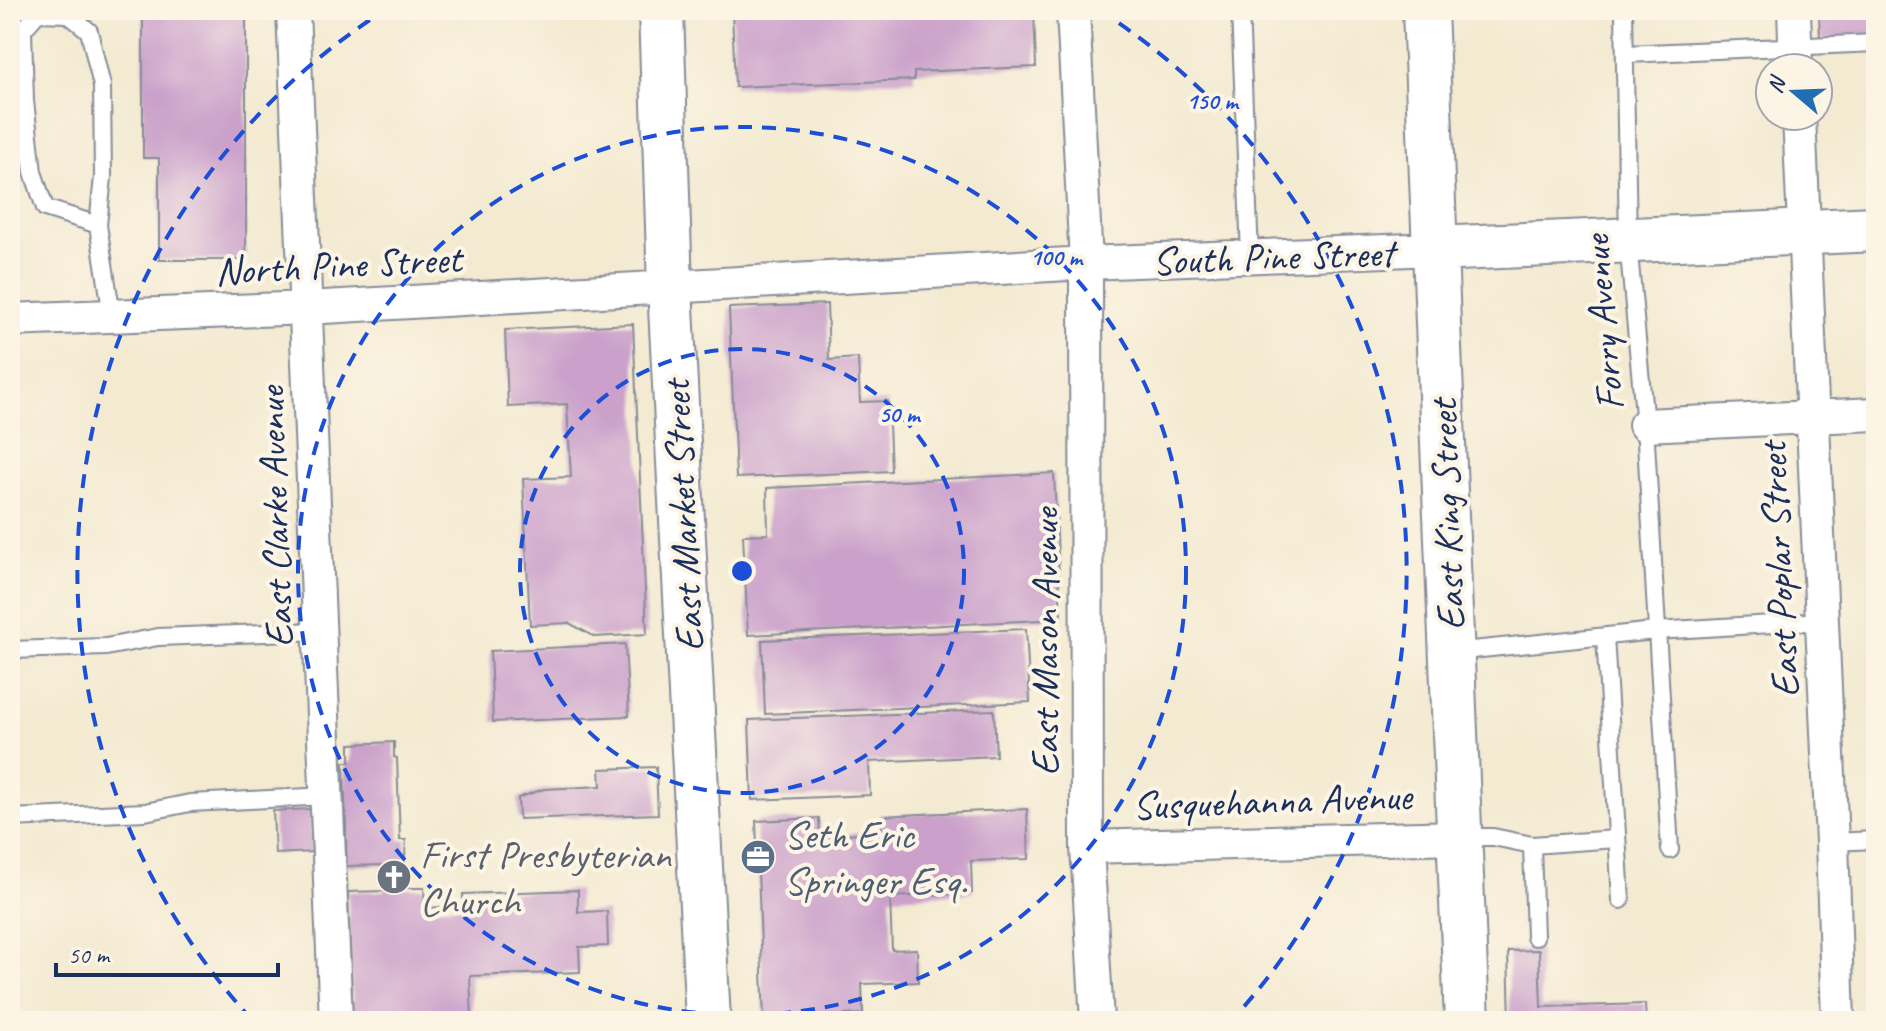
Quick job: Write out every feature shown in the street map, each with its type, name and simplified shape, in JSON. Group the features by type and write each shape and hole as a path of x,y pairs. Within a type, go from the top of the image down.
{"street":[{"name":"East Clarke Avenue","path":"293,10 336,1021"},
{"name":"East Market Street","path":"661,10 670,288 708,1021"},
{"name":"East Mason Avenue","path":"1073,10 1086,263 1087,847 1097,1021"},
{"name":"East King Street","path":"1425,10 1467,1021"},
{"path":"1794,10 1796,52"},
{"name":"East Poplar Street","path":"1800,132 1838,1021"},
{"name":"South Pine Street","path":"670,288 1086,263 1876,229"},
{"name":"North Pine Street","path":"10,320 670,288"},
{"path":"1645,425 1876,414"},
{"name":"Susquehanna Avenue","path":"1087,847 1459,837"}],"lane":[{"path":"1240,10 1250,256"},
{"name":"Forry Avenue","path":"1624,10 1628,242 1645,425 1670,850"},
{"path":"98,225 45,208 33,172 23,30 38,11 68,14 89,31 102,86 103,177 98,225 112,316"},
{"path":"1828,52 1876,43"},
{"path":"1626,54 1754,57"},
{"path":"10,123 28,123"},
{"path":"1452,652 1655,631 1822,621"},
{"path":"10,650 106,647 158,637 320,631"},
{"path":"1605,636 1621,900"},
{"path":"10,818 145,812 190,803 327,796"},
{"path":"1459,837 1493,837 1532,845 1616,839"},
{"path":"1832,842 1876,840"},
{"path":"1532,845 1535,937"}],"building":[{"path":"143,10 246,10 246,260 159,260 159,158 143,158"},
{"path":"732,10 1034,10 1036,67 914,72 914,80 735,87"},
{"path":"1876,10 1876,37 1820,39 1819,12"},
{"path":"827,304 829,360 858,358 860,402 888,401 891,471 736,478 729,308"},
{"path":"633,324 647,634 595,637 569,623 530,625 523,479 571,477 567,404 508,407 505,330"},
{"path":"1054,473 1061,619 748,635 743,535 768,534 767,488"},
{"path":"1026,629 1030,702 765,714 762,640"},
{"path":"625,644 629,716 493,722 490,651"},
{"path":"994,710 996,756 869,762 870,795 752,800 749,720"},
{"name":"First Presbyterian Church","path":"394,742 400,840 406,840 403,888 424,888 425,908 463,906 463,894 578,890 578,912 607,911 608,946 579,947 580,972 470,976 472,1021 353,1021 348,892 385,891 384,865 347,866 344,762 350,762 350,744"},
{"path":"656,767 658,814 519,819 518,798 544,789 601,786 600,769"},
{"path":"310,809 312,852 275,854 273,811"},
{"path":"1027,809 1029,859 971,861 972,893 890,897 892,950 917,949 918,982 862,984 863,1014 821,1016 822,1021 764,1021 756,821 819,818 820,835 882,832 881,816"},
{"path":"1539,950 1541,1007 1645,1004 1646,1021 1510,1021 1508,951"}],"place":[{"name":"Seth Eric Springer Esq.","path":"758,857"},
{"name":"First Presbyterian Church","path":"394,877"}]}
